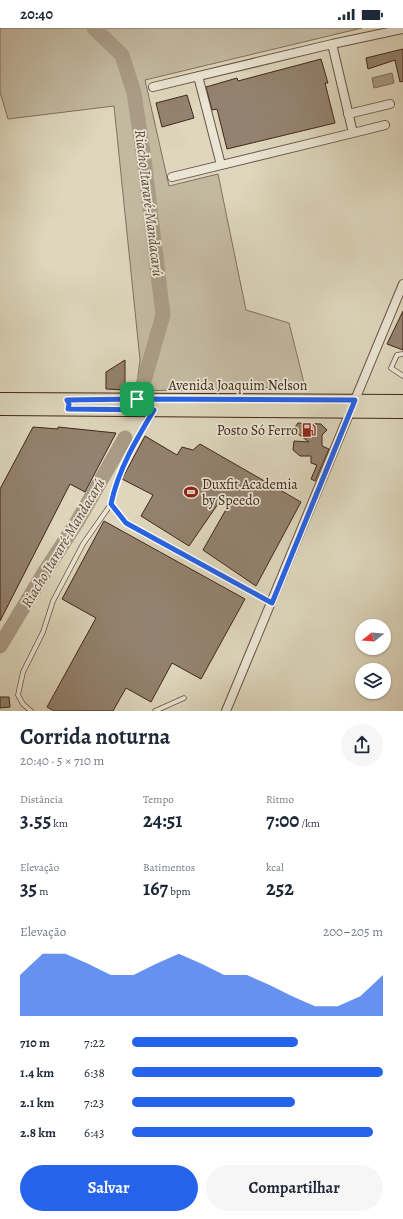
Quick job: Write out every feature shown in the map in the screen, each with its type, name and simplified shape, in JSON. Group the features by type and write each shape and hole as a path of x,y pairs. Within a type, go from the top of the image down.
{"main road":[{"name":"Avenida Joaquim Nelson","path":"0,399 67,404 403,400"},
{"name":"Avenida Joaquim Nelson","path":"0,409 67,404"},
{"name":"Avenida Joaquim Nelson","path":"94,404 154,410 403,412"}],"street":[{"path":"153,87 332,44 403,29"},
{"path":"332,44 353,133"},
{"path":"198,76 221,165"},
{"path":"348,114 390,104"},
{"path":"172,177 385,125"},
{"path":"226,711 403,284"}],"lane":[{"path":"403,354 397,355 391,368 403,376"},
{"path":"31,711 23,704 18,695 23,672 43,632 53,602 80,551 111,504 114,490 130,450 154,410"},
{"path":"111,504 126,523 272,603"},
{"path":"155,711 184,698"}],"shaded area":[{"path":"0,28 362,28 145,80 169,186 218,174 246,310 289,323 305,387 136,391 140,360 114,106 8,119 0,92"},
{"path":"392,73 394,83 374,88 372,78"}],"building":[{"path":"403,49 403,81 400,82 395,60 368,69 366,58"},
{"path":"321,59 328,83 325,83 335,123 227,149 217,109 212,110 206,87 237,78 238,81"},
{"path":"187,95 194,118 162,127 156,103"},
{"path":"403,311 403,350 387,344"},
{"path":"125,360 125,390 106,389 106,372"},
{"path":"298,423 321,424 327,430 322,435 322,446 329,449 315,481 311,479 317,465 311,463 311,456 300,456 293,450 294,441 309,442 293,430"},
{"path":"33,427 58,429 58,427 116,433 85,492 70,484 0,621 0,489"},
{"path":"145,436 177,455 182,447 193,450 200,444 301,502 256,586 203,550 228,506 220,501 189,546 141,516 153,495 122,479"},
{"path":"104,521 245,599 201,679 172,663 151,702 126,688 113,711 54,711 47,707 96,618 62,599"},
{"path":"0,697 9,697 10,707 0,708"}],"waterway":[{"name":"Riacho Itararé-Mandacarú","path":"94,28 122,55 134,93 144,159 163,315 142,388"},
{"name":"Riacho Itararé-Mandacarú","path":"0,646 77,522 125,438"}],"place":[{"name":"Posto Só Ferro","path":"309,430"},
{"name":"Duxfit Academia by Speedo","path":"191,492"}],"route":[{"path":"137,399 355,400 272,603 126,523 111,504 114,490 130,450 154,410 68,409 69,403 67,400 137,399"}]}
